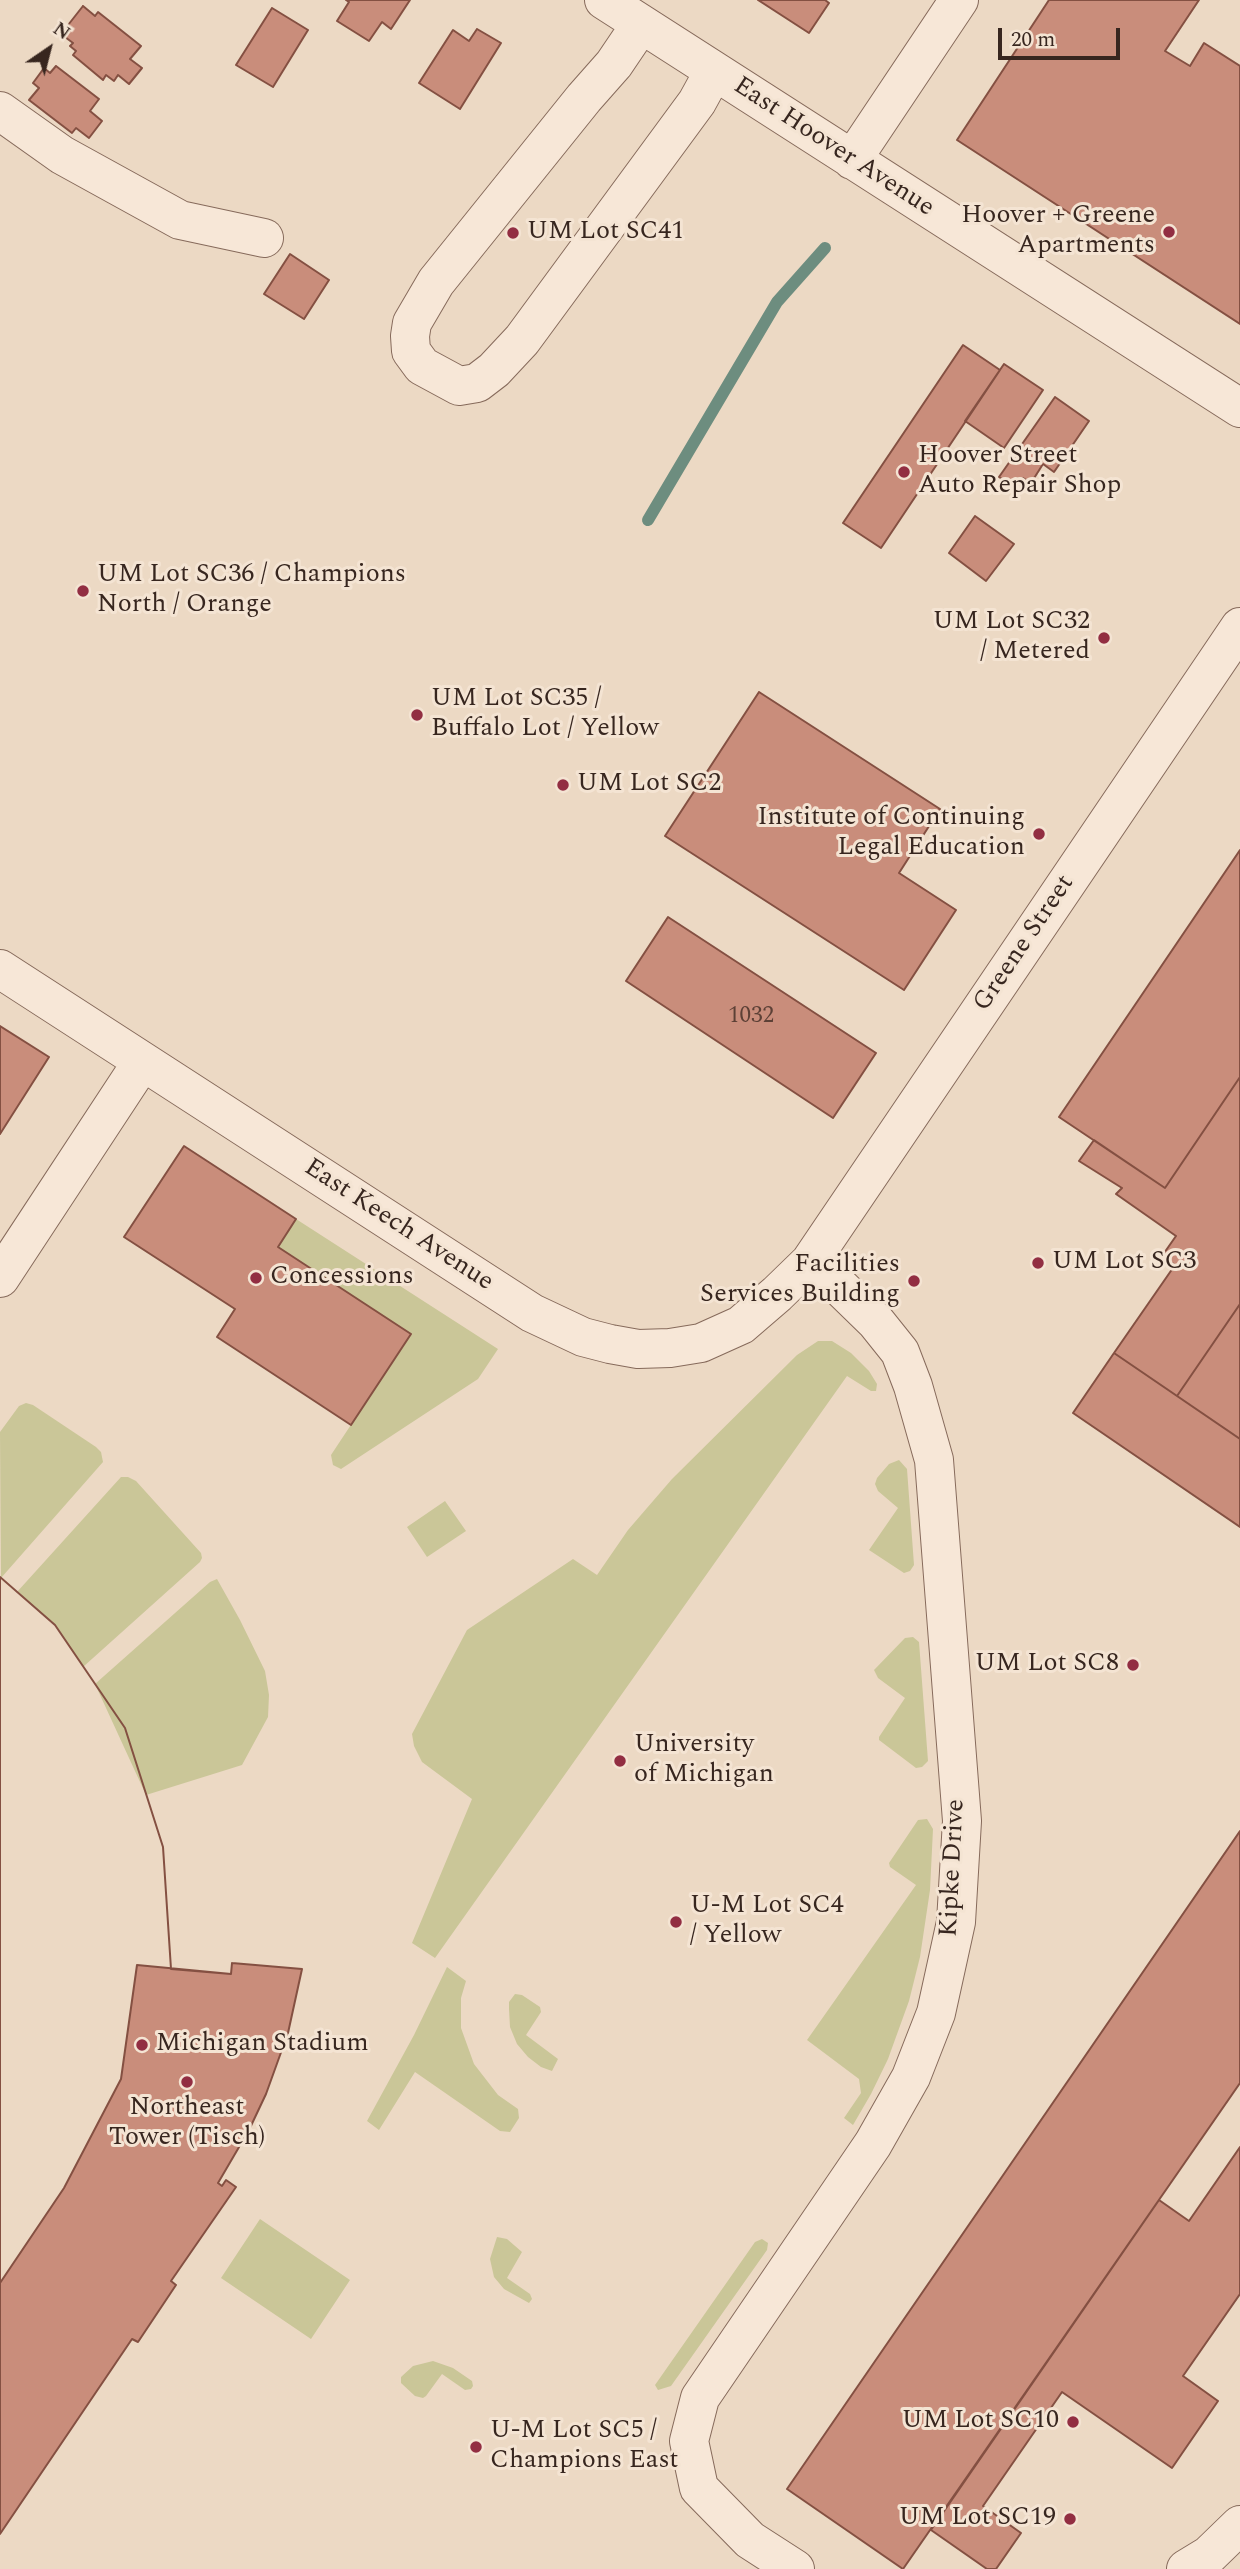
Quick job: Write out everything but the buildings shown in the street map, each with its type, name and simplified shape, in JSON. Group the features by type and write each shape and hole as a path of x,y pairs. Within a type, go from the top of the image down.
{"street":[{"name":"East Hoover Avenue","path":"604,0 1240,408"},
{"path":"852,160 959,0"},
{"path":"641,24 614,64 584,97 436,282 412,323 411,351 422,366 459,386 477,383 494,370 522,340 696,102 714,71"},
{"path":"0,111 62,155 180,220 264,238"},
{"name":"Greene Street","path":"810,1262 1240,627"},
{"name":"East Keech Avenue","path":"0,969 531,1312 583,1337 638,1349 701,1343 741,1325 810,1262"},
{"path":"0,1278 142,1062"},
{"name":"Kipke Drive","path":"795,2569 750,2540 699,2488 689,2441 700,2398 873,2144 911,2077 936,2013 956,1922 962,1821 931,1447 914,1386 900,1352 876,1322 810,1262"},
{"path":"1208,2564 1240,2525"}],"shaded area":[{"path":"296,1219 498,1349 478,1379 341,1469 333,1465 331,1455 411,1334 278,1247"},
{"path":"818,1341 832,1341 851,1353 869,1371 877,1384 876,1391 871,1391 847,1376 435,1958 412,1943 472,1799 422,1762 414,1746 412,1734 467,1630 573,1559 597,1575 628,1530 672,1479 797,1355"},
{"path":"26,1403 96,1447 101,1452 103,1462 1,1578 0,1432 19,1406"},
{"path":"899,1460 907,1469 914,1565 910,1571 904,1573 869,1550 898,1508 878,1491 875,1484 877,1478 889,1464"},
{"path":"121,1477 136,1481 201,1553 202,1558 83,1667 55,1625 17,1592"},
{"path":"445,1501 466,1531 427,1557 407,1527"},
{"path":"217,1579 265,1671 269,1695 268,1717 242,1765 146,1795 95,1684 210,1582"},
{"path":"913,1637 919,1642 928,1761 922,1767 916,1768 879,1740 905,1698 878,1678 874,1670 905,1638"},
{"path":"927,1819 933,1829 930,1890 920,1957 909,2001 888,2059 853,2125 844,2118 861,2093 859,2079 807,2040 916,1885 890,1867 889,1863 918,1820"},
{"path":"447,1967 466,1981 461,1998 461,2028 474,2064 498,2095 518,2109 519,2118 510,2132 500,2131 415,2072 379,2130 367,2121"},
{"path":"515,1994 522,1995 540,2007 541,2012 526,2035 558,2059 552,2071 528,2057 517,2044 510,2027 509,2009 509,2002"},
{"path":"260,2219 350,2280 311,2339 221,2278"},
{"path":"497,2237 507,2239 522,2252 507,2278 530,2294 532,2299 529,2303 504,2289 494,2277 490,2259"},
{"path":"762,2239 768,2243 767,2250 671,2386 658,2390 655,2385 755,2242"},
{"path":"433,2361 453,2368 472,2381 471,2389 465,2390 442,2374 426,2396 415,2396 401,2383 401,2377 413,2366"}],"waterway":[{"path":"648,520 777,302 825,248"}],"place":[{"name":"Hoover + Greene Apartments","path":"1169,232"},
{"name":"UM Lot SC41","path":"513,233"},
{"name":"Hoover Street Auto Repair Shop","path":"904,472"},
{"name":"UM Lot SC36 / Champions North / Orange","path":"83,591"},
{"name":"UM Lot SC32 / Metered","path":"1104,638"},
{"name":"UM Lot SC35 / Buffalo Lot / Yellow","path":"417,715"},
{"name":"UM Lot SC2","path":"563,785"},
{"name":"Institute of Continuing Legal Education","path":"1039,834"},
{"name":"UM Lot SC3","path":"1038,1263"},
{"name":"Concessions","path":"256,1278"},
{"name":"Facilities Services Building","path":"914,1281"},
{"name":"UM Lot SC8","path":"1133,1665"},
{"name":"University of Michigan","path":"620,1761"},
{"name":"U-M Lot SC4 / Yellow","path":"676,1922"},
{"name":"Michigan Stadium","path":"142,2045"},
{"name":"Northeast Tower (Tisch)","path":"187,2082"},
{"name":"UM Lot SC10","path":"1073,2422"},
{"name":"U-M Lot SC5 / Champions East","path":"476,2447"},
{"name":"UM Lot SC19","path":"1070,2519"}]}
